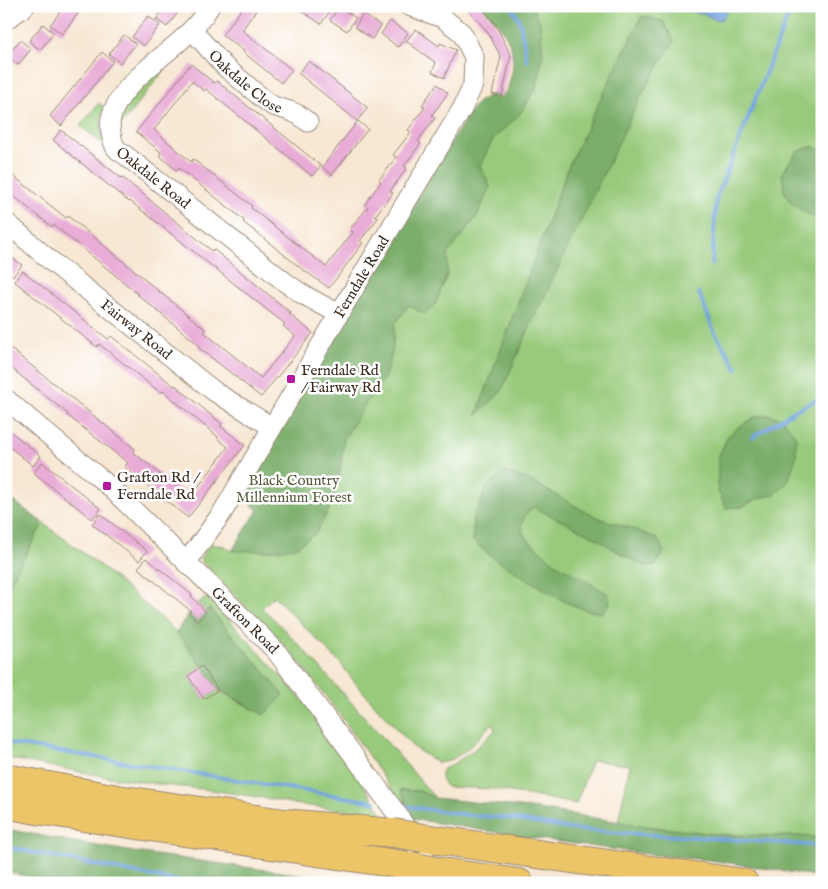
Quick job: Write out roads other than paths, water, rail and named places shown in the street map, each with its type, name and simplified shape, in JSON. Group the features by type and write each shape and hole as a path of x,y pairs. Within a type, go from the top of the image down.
{"highway":[{"path":"6,778 117,799 284,823 392,833 744,883"},
{"path":"6,804 411,866 440,877 519,883"}],"street":[{"path":"6,20 24,6"},
{"name":"Oakdale Road","path":"210,6 192,30 146,70 120,98 110,122 110,130 116,148 285,282 302,294 339,314"},
{"name":"Ferndale Road","path":"186,563 222,513 462,109 473,85 474,57 462,34 442,18 409,6"},
{"name":"Oakdale Close","path":"192,30 224,66 262,98 273,106 299,115 308,122"},
{"name":"Fairway Road","path":"6,222 46,257 215,392 272,427"},
{"name":"Grafton Road","path":"6,399 109,486 276,651 400,818 440,877"}],"water":[{"path":"685,6 728,7 725,16 720,20 689,10"}],"waterway":[{"path":"511,6 520,22 527,61"},
{"path":"712,265 716,199 792,6"},
{"path":"699,293 714,331 737,369"},
{"path":"753,437 794,411 822,397"},
{"path":"6,743 375,802"},
{"path":"404,806 467,815 506,818 571,829 822,846"},
{"path":"6,847 186,883"}],"place":[{"name":"Ferndale Rd / Fairway Rd","path":"291,379"},
{"name":"Grafton Rd / Ferndale Rd","path":"107,486"}],"park label":[{"name":"Black Country Millennium Forest","path":"294,488"}]}
